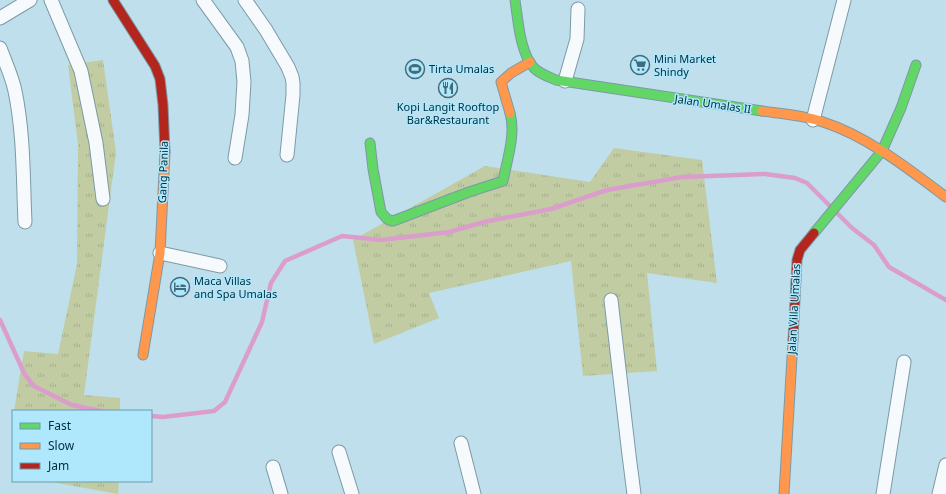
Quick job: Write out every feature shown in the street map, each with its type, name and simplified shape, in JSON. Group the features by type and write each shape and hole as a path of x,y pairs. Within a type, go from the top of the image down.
{"street":[{"path":"0,18 30,0"},
{"path":"51,0 82,72 96,143 103,199"},
{"name":"Gang Panila","path":"113,0 155,66 160,79 163,105 165,154 160,253 143,355"},
{"path":"203,0 237,47 242,61 244,82 242,115 235,158"},
{"path":"246,0 266,30 288,67 292,77 293,95 287,155"},
{"name":"Jalan Umalas II","path":"515,0 521,35 530,62 540,73 556,80 828,123 870,143 914,172 946,197"},
{"path":"813,120 844,0"},
{"path":"565,81 577,39 578,9"},
{"path":"0,48 11,77 18,109 23,160 25,222"},
{"path":"370,143 381,212 387,219 393,221 502,181 510,142 512,121 501,82 511,73 530,62"},
{"name":"Jalan Villa Umalas","path":"784,494 797,260 800,250 804,243 882,152 901,108 916,65"},
{"path":"160,253 220,266"},
{"path":"611,300 628,455 634,494"},
{"path":"883,494 904,362"},
{"path":"461,443 474,494"},
{"path":"339,452 352,494"},
{"path":"939,494 946,465"},
{"path":"273,467 281,494"}],"green space":[{"path":"103,60 116,152 84,395 120,398 120,410 14,410 24,351 58,354 77,264 78,144 68,65"},
{"path":"614,148 702,160 717,283 647,273 657,371 583,376 571,261 429,293 439,318 374,344 353,240 485,166 590,182"},
{"path":"52,482 119,482 118,494"}],"waterway":[{"path":"152,416 163,417 214,411 225,402 262,322 271,283 285,261 342,236 381,240 449,232 488,221 551,209 607,190 682,177 765,174 795,178 807,183 831,207"},
{"path":"836,212 852,228 874,245 889,267 946,300"},
{"path":"0,320 25,375 34,386 72,405 96,410"}],"traffic: fast":[{"path":"515,0 520,36 529,62 539,72 556,80 762,111"},
{"path":"814,233 882,151 901,108 916,65"},
{"path":"370,143 381,212 387,219 393,221 469,192 503,181 509,156 512,130 510,113"}],"traffic: slow":[{"path":"510,113 501,82 511,73 530,62"},
{"path":"762,111 808,118 839,128 887,154 946,197"},
{"path":"143,355 160,253 165,152"},
{"path":"784,494 793,340"}],"traffic: jam":[{"path":"113,0 155,66 160,79 163,105 165,152"},
{"path":"793,340 797,260 800,250 814,233"}],"place":[{"name":"Mini Market Shindy","path":"640,65"},
{"name":"Tirta Umalas","path":"415,69"},
{"name":"Kopi Langit Rooftop Bar&Restaurant","path":"448,88"},
{"name":"Maca Villas and Spa Umalas","path":"180,287"}]}
